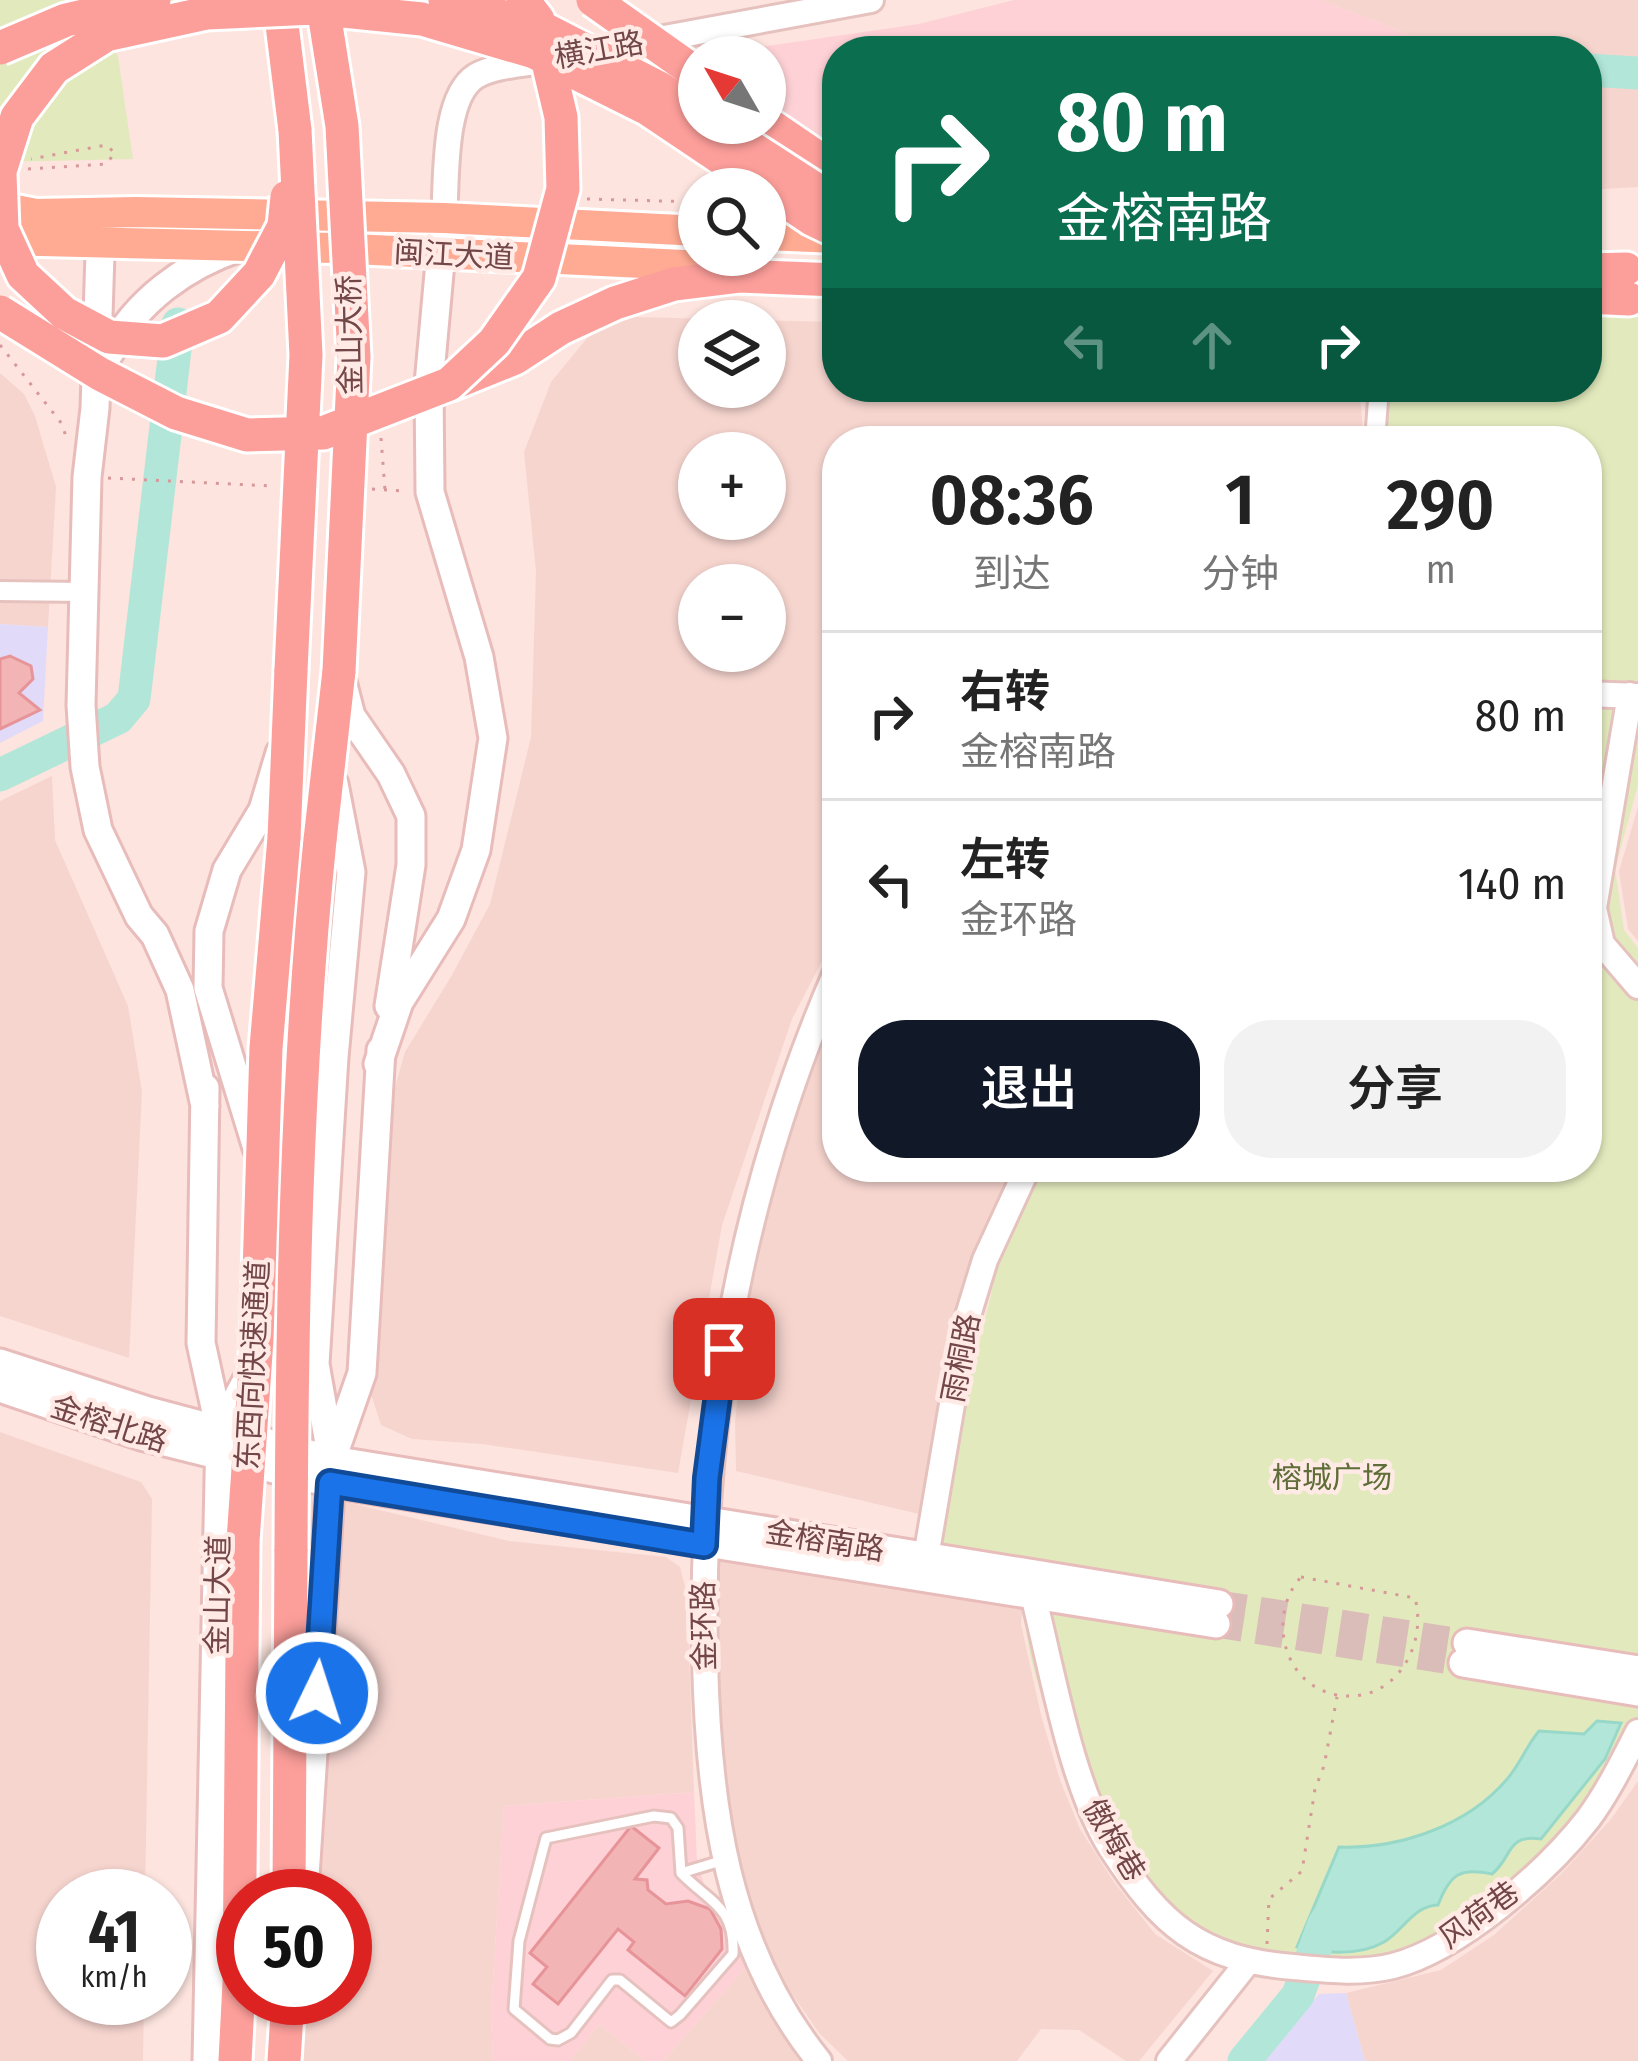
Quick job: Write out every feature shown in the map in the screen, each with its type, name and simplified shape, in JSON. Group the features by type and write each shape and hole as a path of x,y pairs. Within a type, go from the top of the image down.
{"highway":[{"path":"0,48 66,20 154,0"},
{"name":"金山大桥","path":"279,0 295,130 306,355 291,670"},
{"name":"金山大桥","path":"322,0 342,126 354,357 340,671"},
{"path":"445,0 542,28 678,100"},
{"path":"449,384 494,342 539,278 562,189 561,117 538,20 523,0"},
{"path":"593,0 678,60"},
{"path":"295,130 284,226 259,274 219,316 163,341 109,337 64,313 23,275 2,229 17,117 54,68 106,35 207,13 314,8 422,19 534,52 648,110 822,225"},
{"path":"786,136 822,161"},
{"path":"746,144 822,193"},
{"path":"1602,272 1633,284"},
{"path":"0,312 100,374 176,412 247,434 323,433 515,358 561,328 615,303 674,284 739,276 822,276"},
{"path":"1602,293 1633,284"},
{"name":"东西向快速通道","path":"235,2061 242,1541 257,1339 266,1048 284,838 291,670"},
{"name":"东西向快速通道","path":"289,1869 293,1319 301,1051 340,671"},
{"path":"284,2061 286,2025"}],"main road":[{"name":"闽江大道","path":"0,207 242,247 822,275"},
{"path":"378,1064 399,1002 451,919 476,850 493,738 478,657 430,492 429,384 444,218"},
{"name":"闽江大道","path":"0,240 101,226 444,218 678,231"},
{"path":"101,226 95,408 87,477 81,705 86,767 98,830 180,990 205,1106"},
{"path":"786,235 822,234"},
{"path":"95,408 110,353 130,319 184,274 214,256 242,247"},
{"path":"1602,301 1633,284"},
{"path":"331,1472 362,1373 378,1064 412,866 411,816 392,774 351,716 340,671"},
{"name":"金山大道","path":"207,2061 219,1443 262,1352 267,1218 255,1132 227,1060 208,988 209,931 227,870 262,810 287,732"},
{"path":"306,1869 331,1472 314,1364 351,872 336,810 331,744"},
{"path":"208,988 201,1343 219,1443"},
{"name":"金榕北路","path":"0,1363 219,1443"},
{"name":"金榕北路","path":"0,1388 141,1436 219,1443"},
{"name":"金榕南路","path":"219,1443 331,1472 1033,1595 1217,1614 926,1557 705,1534"},
{"path":"1638,1670 1465,1653 1638,1692"},
{"path":"300,2061 301,2025"}],"street":[{"name":"横江路","path":"444,218 454,104 478,74 872,0"},
{"path":"0,591 84,592"},
{"path":"1602,695 1634,696 1602,866"},
{"path":"1602,944 1638,986"},
{"name":"金环路","path":"819,2061 763,1972 738,1914 724,1860 706,1704 705,1534 719,1383 747,1232 791,1082 822,1007"},
{"name":"雨桐路","path":"926,1557 966,1322 985,1259 1021,1182"},
{"name":"傲梅巷","path":"1033,1595 1085,1796 1110,1846 1180,1931 1212,1950 1254,1964"},
{"name":"风荷巷","path":"1254,1964 1333,1971 1396,1965 1430,1951 1468,1927 1560,1851 1587,1821 1638,1732"},
{"path":"1169,2061 1254,1964"}],"lane":[{"path":"654,1816 671,1818 678,1828 681,1873 719,1901 733,1954 680,2015 671,2022 620,1980 612,1980 571,2033 558,2040 514,2009 519,1941 546,1838 654,1816"},
{"path":"681,1873 724,1860"}],"path":[{"path":"106,145 115,153 106,164 12,169 106,145"},
{"path":"577,199 678,201"},
{"path":"0,345 62,424 69,445"},
{"path":"110,478 235,484"},
{"path":"1300,1577 1415,1598 1420,1627 1404,1669 1387,1684 1338,1695 1302,1675 1288,1656 1281,1633 1282,1610 1300,1577"},
{"path":"1254,1964 1268,1941 1269,1900 1302,1870 1338,1695"}],"shaded area":[{"path":"1014,0 1321,0 1409,36 836,36 919,24"},
{"path":"1321,0 1638,0 1638,187 1602,189 1602,36 1409,36"},
{"path":"822,38 822,138 786,114 786,43"},
{"path":"635,317 678,318 678,408 786,408 786,321 822,322 822,402 1360,402 1363,426 822,426 822,961 792,1019 722,1225 678,1473 482,1444 412,1439 381,1425 371,1394 384,1126 405,1052 490,904 531,737 536,572 524,452 551,382 592,332"},
{"path":"0,373 24,394 35,416 56,487 48,627 0,624"},
{"path":"0,624 48,627 43,721 0,743"},
{"path":"52,776 55,840 128,1006 142,1092 129,1358 0,1316 0,801"},
{"path":"1638,807 1638,941 1628,929 1619,871"},
{"path":"822,1049 822,1182 1015,1182 957,1305 919,1514 736,1471 735,1422 751,1274 802,1096"},
{"path":"0,1432 141,1482 152,1499 145,1869 36,1869 36,2025 144,2025 143,2061 0,2061"},
{"path":"296,1490 509,1541 666,1557 680,1567 687,1594 694,1792 504,1806 491,2012 493,2061 296,2061 295,2025 372,2025 372,1869 292,1869"},
{"path":"716,1556 1023,1605 1021,1624 1041,1715 1080,1829 1155,1934 1213,1971 1139,2061 1126,2061 1079,2030 1041,2029 1017,2061 848,2061 820,2034 773,1967 743,1889 728,1812 717,1689"},
{"path":"1638,1781 1638,2061 1365,2061 1346,1993 1441,1970 1494,1935 1562,1873"},
{"path":"694,1792 697,1861 710,1905 750,1962 663,2061 646,2061 599,2024 569,2061 493,2061 491,2012 504,1806"},
{"path":"750,1962 811,2061 663,2061"},
{"path":"1346,1993 1365,2061 1264,2061 1319,1994"},
{"path":"599,2024 646,2061 569,2061"}],"green space":[{"path":"0,0 303,0 115,36 133,159 0,162"},
{"name":"榕城广场","path":"1602,316 1638,317 1638,785 1615,869 1624,930 1638,948 1638,1764 1601,1820 1553,1875 1469,1945 1420,1969 1303,1982 1240,1973 1211,1963 1183,1948 1138,1908 1106,1864 1081,1815 1037,1681 1026,1615 1037,1560 941,1548 964,1407 999,1261 1032,1182 1602,1182 1602,426 1384,426 1385,402 1602,402"}],"water":[{"path":"1597,1721 1621,1723 1605,1759 1541,1839 1516,1843 1492,1874 1458,1875 1438,1905 1422,1910 1374,1947 1341,1952 1297,1947 1339,1847 1408,1839 1453,1821 1492,1795 1539,1731 1584,1734"}],"building":[{"path":"10,656 31,666 33,679 19,693 40,710 0,729 0,659"},
{"path":"631,1826 659,1848 635,1879 647,1880 648,1890 666,1904 688,1901 710,1909 721,1929 722,1949 685,1996 628,1950 634,1942 618,1929 558,2004 533,1984 547,1967 530,1953"}],"waterway":[{"path":"1602,71 1638,73"},
{"path":"0,775 118,718 134,699 178,324"},
{"path":"1244,2061 1298,1995 1324,1924 1334,1910"}],"tunnel":[{"path":"1219,1604 1467,1643"},
{"path":"1216,1624 1463,1663"}],"route":[{"path":"317,1693 330,1483 704,1545 707,1478 724,1349"}]}
